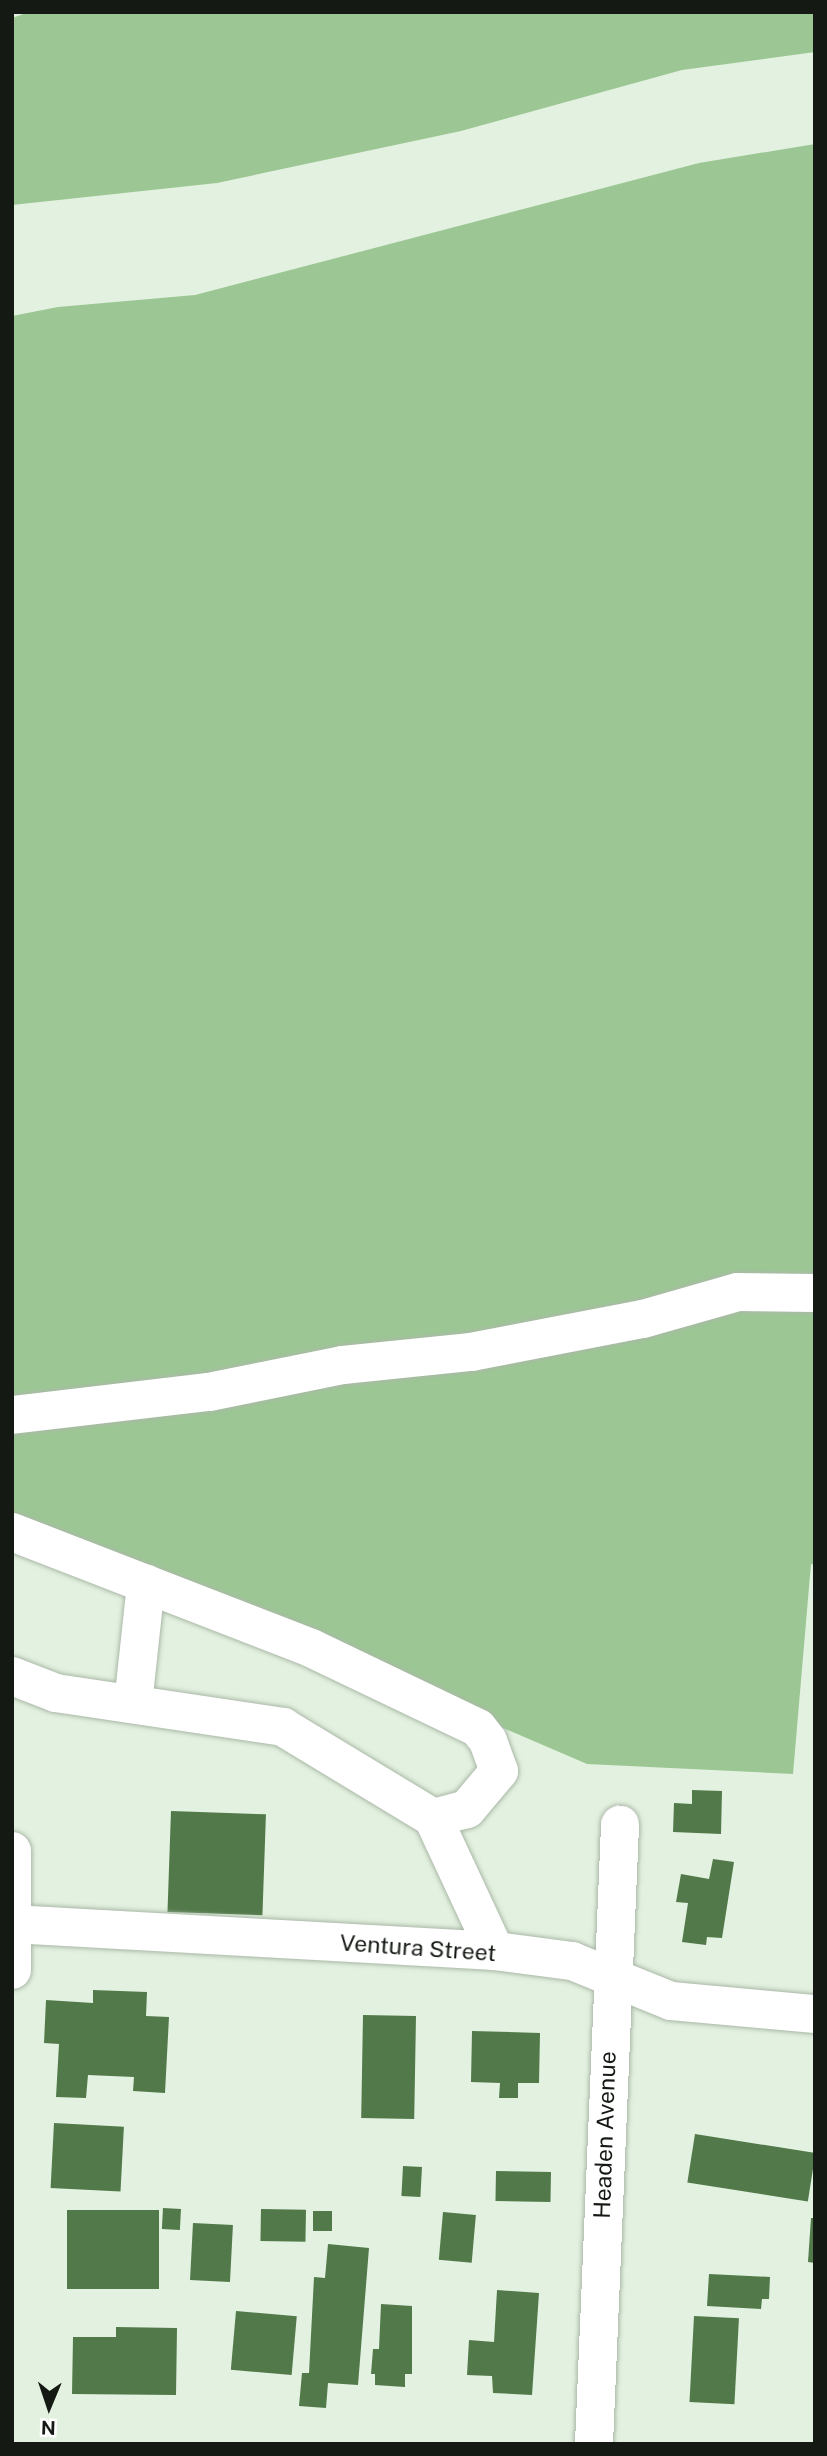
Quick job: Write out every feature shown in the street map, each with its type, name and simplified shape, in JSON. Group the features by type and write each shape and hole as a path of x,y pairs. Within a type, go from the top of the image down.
{"street":[{"path":"12,1415 209,1392 343,1365 471,1352 643,1319 738,1292 815,1293"},
{"path":"12,1532 311,1648 478,1728 488,1741 499,1771 467,1809 433,1818"},
{"path":"133,1704 146,1584"},
{"path":"12,1676 56,1693 283,1727 433,1818 495,1951"},
{"name":"Headen Avenue","path":"594,2444 611,1976 620,1825"},
{"path":"12,1851 12,1970"},
{"name":"Ventura Street","path":"13,1924 495,1951 572,1961 671,2001 815,2014"}],"green space":[{"path":"29,12 815,12 815,52 682,70 461,131 217,183 12,205 12,18"},
{"path":"815,144 815,1565 811,1564 793,1774 587,1764 12,1517 12,316 58,307 195,295 699,163"}],"building":[{"path":"692,1790 722,1791 721,1834 673,1832 674,1803 692,1804"},
{"path":"171,1811 266,1814 262,1915 167,1912"},
{"path":"713,1859 734,1862 722,1938 707,1937 706,1945 682,1942 688,1903 676,1902 681,1874 709,1879"},
{"path":"93,1990 147,1992 146,2016 169,2017 165,2093 133,2091 134,2077 88,2075 86,2098 56,2097 59,2044 44,2043 46,2000 93,2003"},
{"path":"363,2015 416,2016 414,2119 361,2118"},
{"path":"472,2031 540,2033 539,2083 518,2083 518,2098 499,2098 500,2083 471,2082"},
{"path":"54,2123 124,2127 121,2192 51,2188"},
{"path":"695,2134 815,2153 808,2201 687,2182"},
{"path":"403,2166 422,2167 420,2197 401,2196"},
{"path":"496,2171 551,2172 550,2202 495,2201"},
{"path":"163,2208 181,2209 180,2230 162,2229"},
{"path":"261,2209 306,2210 305,2242 260,2241"},
{"path":"67,2210 159,2210 159,2289 67,2289"},
{"path":"313,2211 332,2211 332,2231 313,2231"},
{"path":"443,2212 476,2215 472,2263 439,2260"},
{"path":"811,2218 815,2218 815,2263 808,2262"},
{"path":"193,2223 233,2225 230,2282 190,2280"},
{"path":"328,2244 369,2248 358,2385 328,2383 326,2408 299,2406 302,2373 309,2373 314,2277 325,2278"},
{"path":"709,2274 770,2277 769,2299 762,2299 761,2309 707,2306"},
{"path":"497,2290 539,2293 532,2395 493,2393 492,2376 467,2375 469,2340 494,2342"},
{"path":"381,2304 412,2306 412,2374 405,2374 405,2387 375,2385 375,2374 371,2374 373,2349 379,2349"},
{"path":"236,2311 297,2316 292,2375 231,2370"},
{"path":"694,2316 739,2318 734,2404 689,2402"},
{"path":"116,2327 177,2328 176,2395 72,2394 73,2337 116,2337"}]}
